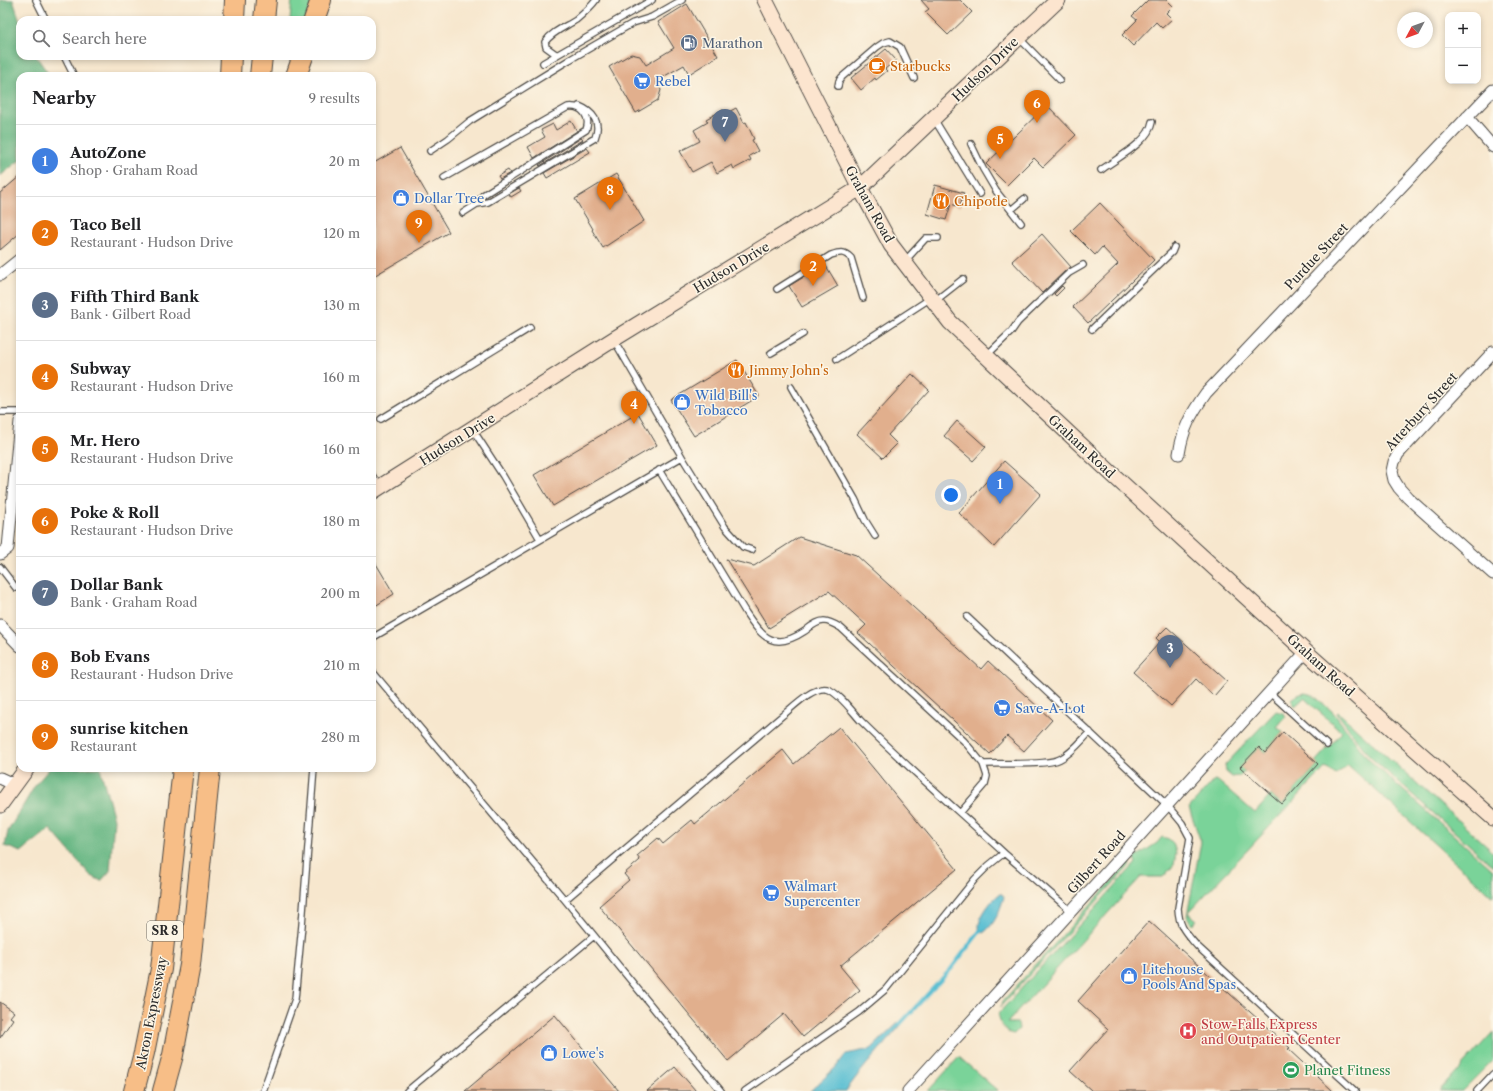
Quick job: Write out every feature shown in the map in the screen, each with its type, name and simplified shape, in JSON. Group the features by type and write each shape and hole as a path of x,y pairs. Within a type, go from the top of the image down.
{"highway":[{"path":"234,16 235,0"},
{"path":"264,16 266,0"},
{"path":"315,16 321,0"},
{"path":"230,72 231,60"},
{"path":"260,72 262,60"},
{"path":"297,72 302,60"},
{"name":"Akron Expressway","path":"134,1091 144,1053 162,969 183,772"},
{"name":"SR 8","path":"163,1091 172,1055 190,965 210,772"}],"main road":[{"name":"Graham Road","path":"765,0 860,188 891,244 950,322 985,357 1306,652 1493,818"},
{"name":"Hudson Drive","path":"376,484 472,429 614,339 860,188 1058,0"},
{"path":"0,805 24,772"}],"street":[{"name":"Purdue Street","path":"1179,454 1181,440 1191,414 1206,393 1493,90"},
{"path":"1467,117 1493,147"},
{"path":"0,276 16,262"},
{"name":"Atterbury Street","path":"1493,352 1398,454 1392,471 1394,480 1408,498 1493,574"},
{"path":"0,554 8,548 16,463"},
{"path":"1,627 16,642"},
{"name":"Gilbert Road","path":"908,1091 1306,652"},
{"path":"0,778 15,785"}],"lane":[{"path":"36,0 44,16"},
{"path":"557,55 546,47 545,42 558,30 576,20 592,6 596,0"},
{"path":"543,63 652,0"},
{"path":"430,151 470,121 569,60 633,23 652,17 682,0"},
{"path":"1018,37 1060,80"},
{"path":"838,86 839,81 848,71 877,47 890,41 900,47 914,78"},
{"path":"66,60 72,72"},
{"path":"477,204 483,194 586,130 588,118 581,109 574,106"},
{"path":"444,178 568,107 580,106 587,109 595,119 599,130 595,138 488,202 477,204 463,213"},
{"path":"933,118 980,194"},
{"path":"1101,170 1146,136 1151,128 1152,122"},
{"path":"971,144 983,169 993,185 1021,223"},
{"path":"1011,210 1024,200"},
{"path":"904,262 926,238 938,238"},
{"path":"1092,329 1172,252 1174,248"},
{"path":"777,289 831,255 840,252 847,254 851,258 863,298"},
{"path":"985,357 1011,332 1018,322 1069,273 1083,265"},
{"path":"837,359 963,279"},
{"path":"381,419 530,328"},
{"path":"771,353 803,334"},
{"path":"614,339 682,457 725,527 743,547 752,550"},
{"path":"791,387 875,536"},
{"path":"0,412 16,412"},
{"path":"472,429 500,471 540,539"},
{"path":"376,636 682,457"},
{"path":"659,470 746,613 764,637 780,642 800,634 823,621 841,628 964,741 983,764 987,776 985,784 960,813"},
{"path":"0,567 16,588"},
{"path":"967,617 1167,805 1182,823 1190,838 1178,908 1179,919 1183,930 1197,946 1356,1091"},
{"path":"376,676 565,900 722,1091"},
{"path":"565,900 807,695 817,689 826,689 835,693 866,726 960,813 1071,911"},
{"path":"1270,693 1327,745"},
{"path":"983,764 1049,763 1060,759 1090,732"},
{"path":"263,1091 295,999 314,772"},
{"path":"745,1091 860,1012 886,989 975,879 1004,853"},
{"path":"407,1091 594,936"},
{"path":"1477,1091 1493,1074"}],"green space":[{"path":"0,0 13,0 18,16 16,16 16,60 39,60 47,72 16,72 16,163 0,176"},
{"path":"292,0 313,0 307,16 290,16"},
{"path":"1305,693 1313,695 1333,712 1368,759 1493,870 1493,897 1348,765 1336,774 1325,768 1188,913 1197,920 1192,925 1187,916 1201,842 1189,808 1214,780 1218,781 1255,813 1271,795 1282,804 1318,764 1315,762 1342,732 1304,698 1295,706 1291,699 1297,695"},
{"path":"1276,711 1283,713 1286,716 1277,727 1283,732 1265,753 1259,747 1241,767 1245,771 1239,776 1232,777 1226,772 1225,765"},
{"path":"1338,712 1493,852 1493,866 1370,757 1337,713"},
{"path":"46,772 101,772 114,819 110,871 101,881 90,875 50,829 21,852 5,846 8,831 36,784"},
{"path":"1162,837 1169,839 1173,843 1176,853 1174,865 1163,877 1141,877 1007,1023 1018,1023 1019,1029 1014,1034 1005,1030 998,1014 1136,863 1134,858 1157,843"},
{"path":"1129,862 1131,864 1000,1007 1002,1002"},
{"path":"1493,1032 1493,1060 1462,1091 1439,1091"},
{"path":"959,1057 998,1091 928,1091"}],"water":[{"path":"1000,894 1004,897 999,912 991,926 983,933 980,930 979,925 981,919 992,901"},
{"path":"898,1023 901,1025 865,1066 846,1091 810,1091 835,1068 846,1054 871,1049"}],"building":[{"path":"921,0 960,0 972,12 948,35 925,12 929,9"},
{"path":"1148,0 1167,0 1173,6 1166,13 1172,19 1162,28 1156,22 1133,46 1122,35 1137,20 1132,16"},
{"path":"687,4 718,56 689,74 684,65 656,81 661,90 658,100 636,113 609,67 631,54 640,56 646,65 674,48 658,22"},
{"path":"886,49 896,60 885,69 887,71 876,80 875,78 861,90 851,78"},
{"path":"1047,105 1076,135 1043,167 1034,158 1007,185 986,164"},
{"path":"736,108 744,123 746,122 754,139 752,140 758,151 749,156 751,160 734,169 732,165 717,173 711,162 692,172 680,151 700,141 694,130 708,122 706,119 723,110 725,114"},
{"path":"571,121 577,131 534,158 528,147 545,137 541,130 553,124 556,130"},
{"path":"581,138 583,140 540,166 539,165"},
{"name":"Dollar Tree","path":"400,148 449,232 376,275 376,162"},
{"path":"587,148 590,152 547,178 544,173"},
{"path":"508,170 510,173 500,179 498,176"},
{"path":"616,174 644,221 603,248 575,199"},
{"path":"16,179 16,236 0,250 0,193"},
{"path":"935,185 964,193 960,207 951,204 946,220 927,214"},
{"path":"519,188 521,191 511,197 509,194"},
{"path":"1100,203 1154,260 1088,323 1073,307 1118,264 1102,247 1095,255 1071,231"},
{"path":"1042,234 1071,267 1042,293 1012,261"},
{"path":"825,264 838,286 802,307 789,286"},
{"path":"1062,286 1064,288 1056,296 1054,294"},
{"path":"737,360 759,396 694,436 671,400"},
{"path":"912,374 929,390 888,435 897,444 883,458 857,434"},
{"path":"638,413 657,445 553,506 534,475"},
{"path":"957,421 986,447 973,461 944,436"},
{"path":"1004,461 1041,494 994,547 959,513"},
{"path":"799,537 856,555 981,669 988,661 1052,720 1024,751 1007,736 990,754 858,633 866,625 829,591 769,628 726,559 754,566"},
{"path":"376,564 394,594 376,605"},
{"path":"1167,627 1227,681 1214,696 1196,679 1171,706 1133,672 1160,642 1156,638"},
{"name":"Walmart Supercenter","path":"839,727 957,869 840,966 860,990 803,1037 784,1014 728,1061 599,906 629,880 624,874 640,860 637,856 658,838 663,844 692,820 695,824 783,750 794,764"},
{"path":"1283,732 1318,764 1282,804 1240,767 1259,747 1265,753"},
{"name":"Stow-Falls Express and Outpatient Center","path":"1149,921 1290,1048 1288,1049 1333,1091 1092,1091 1070,1071 1108,1029 1078,1001"},
{"path":"0,1002 14,1012 10,1017 13,1019 0,1038"},
{"name":"Lowe's","path":"555,1015 619,1091 465,1091"},
{"path":"675,1067 696,1091 647,1091"}],"waterway":[{"path":"900,1024 951,969 980,931"}],"place":[{"name":"Marathon","path":"689,43"},
{"name":"Starbucks","path":"877,66"},
{"name":"Rebel","path":"642,81"},
{"name":"Poke & Roll","path":"1037,123"},
{"name":"Dollar Bank","path":"725,142"},
{"name":"Mr. Hero","path":"1000,159"},
{"name":"Dollar Tree","path":"401,198"},
{"name":"Chipotle","path":"941,201"},
{"name":"Bob Evans","path":"610,210"},
{"name":"sunrise kitchen","path":"419,243"},
{"name":"Taco Bell","path":"813,286"},
{"name":"Jimmy John's","path":"736,370"},
{"name":"Wild Bill's Tobacco","path":"682,402"},
{"name":"Subway","path":"634,424"},
{"name":"AutoZone","path":"1000,504"},
{"name":"Fifth Third Bank","path":"1170,668"},
{"name":"Save-A-Lot","path":"1002,708"},
{"name":"Walmart Supercenter","path":"771,893"},
{"name":"Litehouse Pools And Spas","path":"1129,976"},
{"name":"Stow-Falls Express and Outpatient Center","path":"1188,1031"},
{"name":"Lowe's","path":"549,1053"},
{"name":"Planet Fitness","path":"1291,1070"}]}
